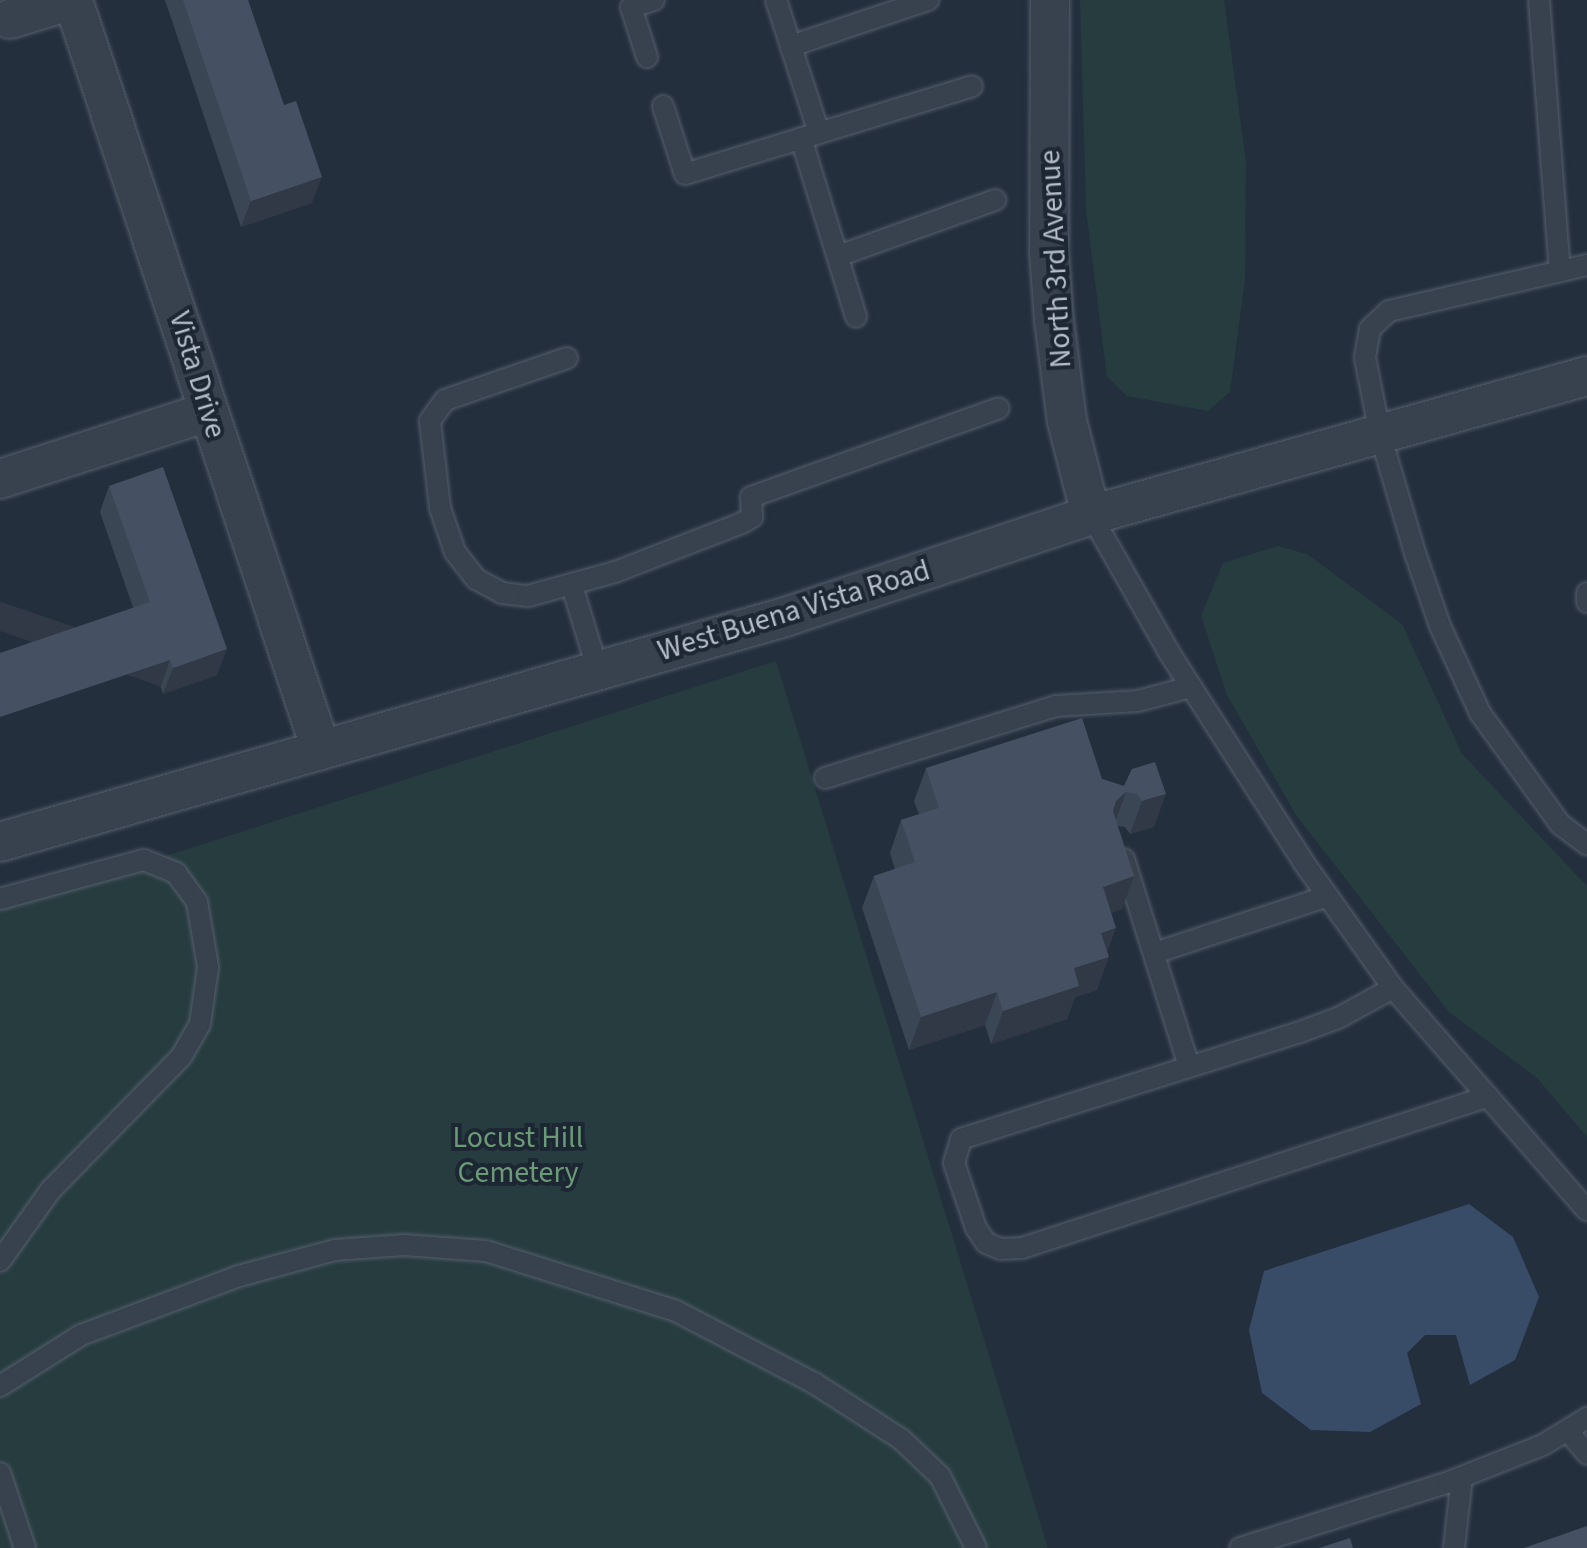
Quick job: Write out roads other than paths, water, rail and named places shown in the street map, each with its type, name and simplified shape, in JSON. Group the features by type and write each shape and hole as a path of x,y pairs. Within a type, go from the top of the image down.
{"street":[{"path":"10,20 73,0"},
{"name":"Vista Drive","path":"73,0 322,750"},
{"name":"North 3rd Avenue","path":"1050,0 1049,252 1054,320 1068,421 1091,515"},
{"name":"West Buena Vista Road","path":"0,842 785,617 1091,515 1587,376"},
{"path":"0,479 207,412"}],"lane":[{"path":"647,57 631,7 654,0"},
{"path":"776,0 791,46 838,256 856,317"},
{"path":"791,46 928,0"},
{"path":"1540,0 1560,271"},
{"path":"663,106 685,174 972,86"},
{"path":"838,256 995,200"},
{"path":"1587,265 1431,298 1389,311 1370,329 1364,358 1380,434 1440,626 1480,713 1560,824 1587,844"},
{"path":"566,358 445,400 430,421 428,434 440,508 466,570 502,593 528,596 572,586 742,523 752,517 751,497 998,408"},
{"path":"1091,515 1191,687 1393,988 1587,1210"},
{"path":"572,586 598,671"},
{"path":"1587,593 1587,602"},
{"path":"825,778 1038,710 1078,712 1191,687"},
{"path":"1117,838 1189,1066"},
{"path":"0,899 144,860 176,873 197,902 208,967 200,1024 182,1057 50,1192 0,1260"},
{"path":"1154,953 1328,896"},
{"path":"1393,988 1338,1018 962,1140 954,1163 976,1228 986,1243 1002,1249 1022,1248 1488,1097"},
{"path":"0,1386 81,1335 239,1276 335,1250 404,1245 486,1251 676,1311 814,1383 901,1439 940,1476 976,1548"},
{"path":"1240,1548 1462,1477 1568,1431 1587,1418"},
{"path":"1568,1431 1587,1454"},
{"path":"0,1473 24,1548"},
{"path":"1454,1548 1462,1477"}],"water":[{"path":"1469,1204 1513,1237 1539,1297 1515,1360 1470,1385 1456,1335 1425,1335 1407,1353 1421,1404 1370,1432 1311,1430 1262,1393 1249,1330 1264,1271"}],"park label":[{"name":"Locust Hill Cemetery","path":"518,1155"}]}
